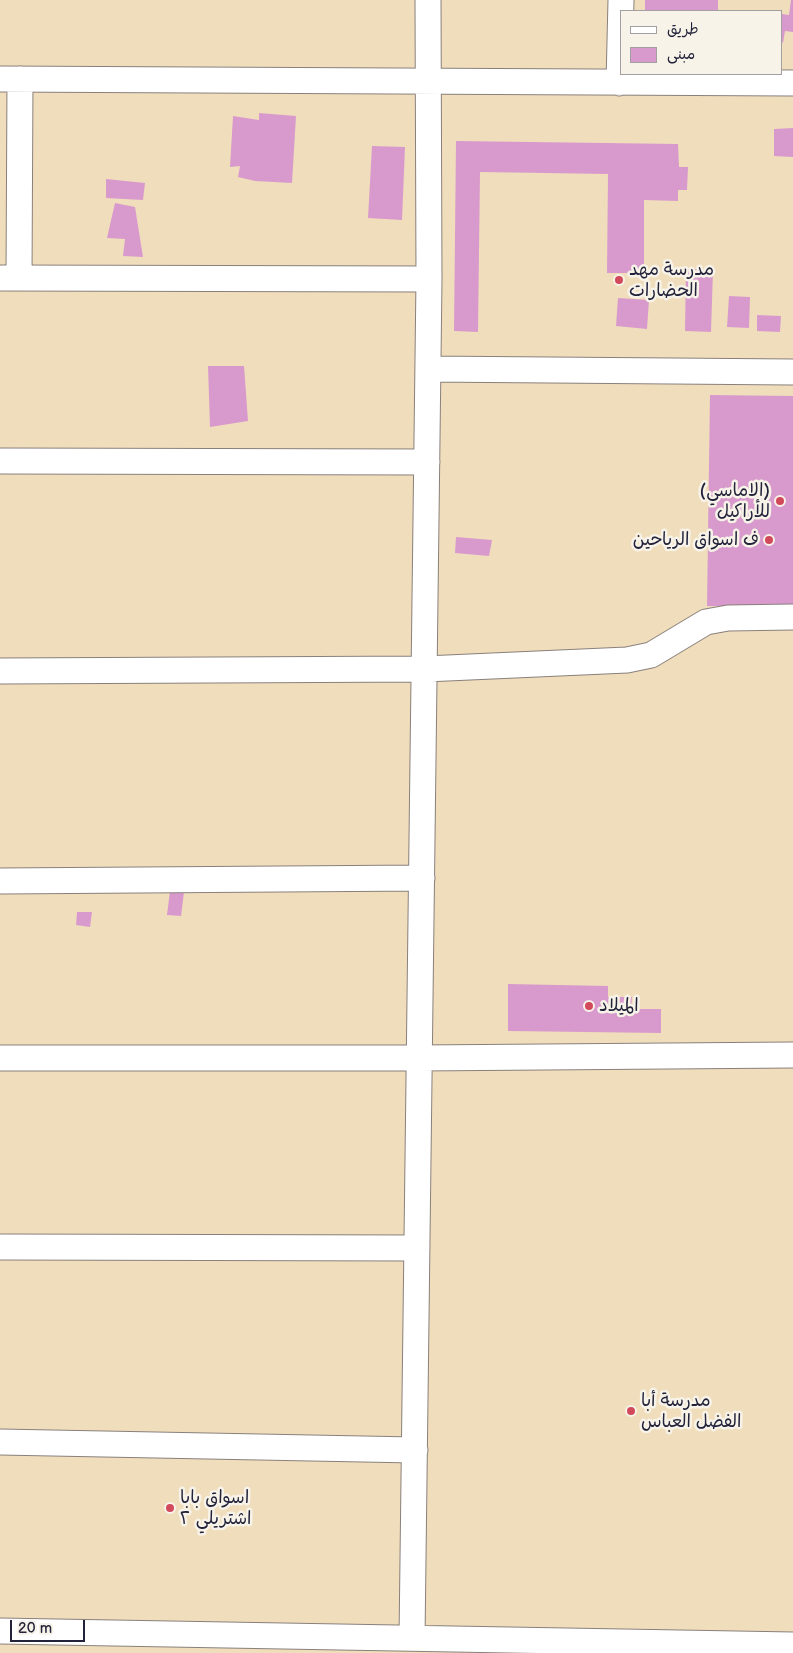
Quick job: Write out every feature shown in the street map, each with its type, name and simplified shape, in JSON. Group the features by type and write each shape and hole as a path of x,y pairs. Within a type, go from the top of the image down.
{"street":[{"path":"412,1638 430,278 428,0"},
{"path":"619,83 620,42"},
{"path":"430,278 9,278 10,79 793,84"},
{"path":"428,369 793,372"},
{"path":"0,462 427,462"},
{"path":"0,671 424,669 627,660 651,655 706,622 728,618 793,617"},
{"path":"0,881 422,878"},
{"path":"0,1058 420,1058 793,1055"},
{"path":"0,1247 417,1248"},
{"path":"0,1442 415,1450"},
{"path":"0,1631 179,1644 412,1638 793,1645"}],"building":[{"path":"645,0 718,0 718,10 645,10"},
{"path":"791,0 793,0 793,32 785,31 783,43 783,14 789,15"},
{"path":"259,113 296,116 292,183 255,181 238,177 240,166 230,167 233,116 259,120"},
{"path":"793,128 793,157 774,156 774,129"},
{"path":"456,141 678,144 679,167 688,167 687,190 678,190 678,201 644,200 644,273 607,273 608,174 480,172 478,332 454,331"},
{"path":"372,146 405,147 402,220 368,218"},
{"path":"106,179 145,183 143,200 106,198"},
{"path":"115,203 135,207 143,257 123,256 125,239 107,238"},
{"path":"686,269 713,270 711,332 685,331"},
{"path":"729,296 750,297 749,328 727,327"},
{"path":"618,298 649,300 647,329 616,326"},
{"path":"757,315 781,316 780,332 757,331"},
{"path":"208,366 244,366 248,421 210,427"},
{"path":"710,395 793,396 793,607 707,606"},
{"path":"456,537 492,540 489,556 455,553"},
{"path":"170,891 184,892 181,916 167,915"},
{"path":"77,912 92,912 90,927 76,925"},
{"path":"508,984 608,986 608,997 632,997 631,1009 661,1009 661,1033 508,1031"}],"place":[{"name":"مدرسة مهد الحضارات","path":"619,280"},
{"name":"(الاماسي) للأراكيل","path":"780,501"},
{"name":"ف اسواق الرياحين","path":"769,540"},
{"name":"الميلاد","path":"589,1006"},
{"name":"مدرسة أبا الفضل العباس","path":"631,1411"},
{"name":"اسواق بابا اشتريلي ٢","path":"170,1508"}]}
